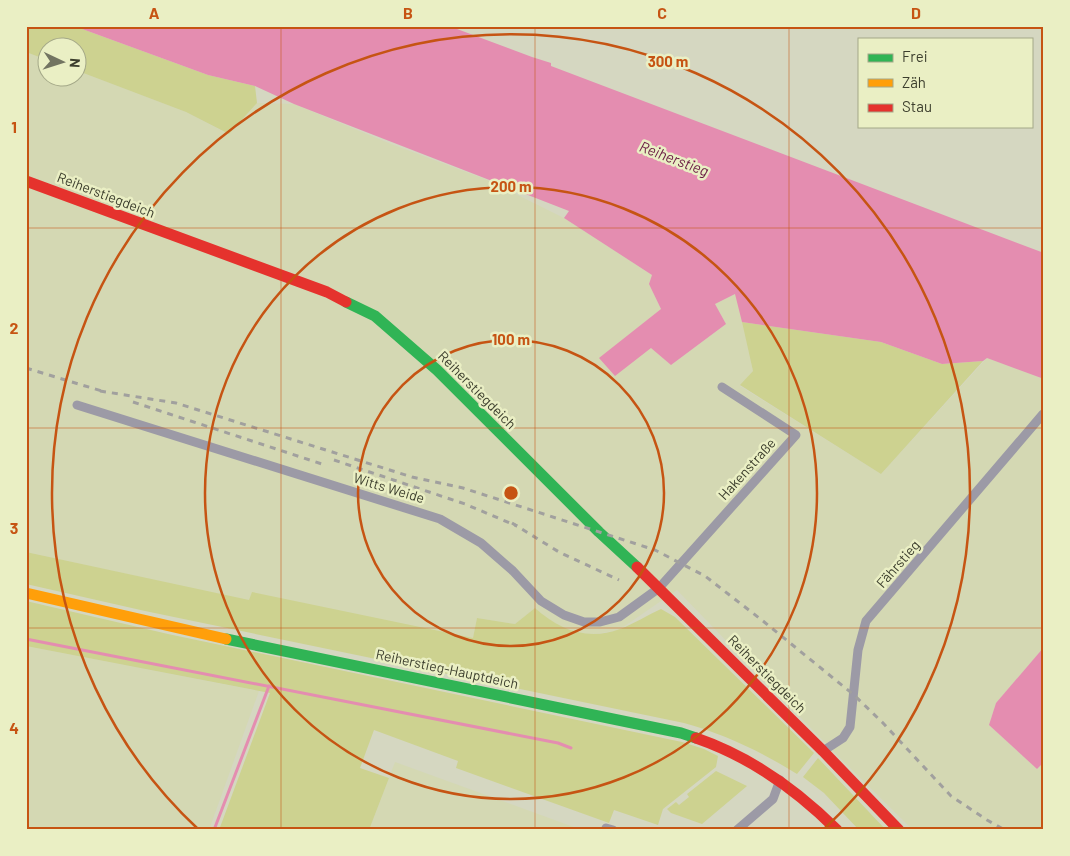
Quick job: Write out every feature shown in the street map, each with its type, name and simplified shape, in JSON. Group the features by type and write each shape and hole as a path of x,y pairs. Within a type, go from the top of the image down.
{"street":[{"name":"Reiherstiegdeich","path":"26,181 327,292 375,316 437,370 823,751 899,830"},
{"name":"Hakenstraße","path":"659,588 796,435 722,387"},
{"name":"Witts Weide","path":"77,405 440,519 481,543 513,571 542,601 564,615 584,622 600,622 619,617 659,588"},
{"name":"Fährstieg","path":"823,751 843,738 850,727 858,650 866,621 1043,414"},
{"name":"Reiherstieg-Hauptdeich","path":"26,593 190,632 681,733 746,758 807,800 837,830"},
{"path":"737,830 772,799 780,780"}],"shaded area":[{"path":"26,52 38,57 38,88 88,88 88,75 186,112 228,134 257,103 294,104 391,144 485,179 564,218 652,275 649,284 661,309 600,358 652,348 671,365 726,324 715,304 736,294 753,371 740,386 881,474 987,358 1044,379 1044,398 1041,401 1044,403 1044,647 996,703 989,725 1037,769 1044,762 1044,830 913,830 838,756 677,590 619,630 590,635 565,629 535,608 515,624 477,618 473,639 253,593 250,601 26,552"},
{"path":"26,646 259,691 209,830 26,830"},
{"path":"395,762 582,830 369,830"}],"green space":[{"path":"26,26 74,26 208,75 255,86 257,103 229,134 186,112 88,75 88,38 38,38 38,57 26,52"},
{"path":"742,322 881,342 942,364 983,361 881,474 740,385 753,371"},
{"path":"26,552 249,600 252,592 473,638 477,618 515,624 535,608 544,616 564,627 574,631 596,634 620,629 661,609 675,617 814,753 797,774 742,744 684,723 145,611 26,584"},
{"path":"26,601 168,634 682,742 718,756 716,767 663,809 658,825 614,810 609,823 456,768 458,761 374,730 360,768 389,778 369,830 219,830 270,693 26,646"},
{"path":"818,758 886,830 859,830 824,793 803,777"},
{"path":"716,771 747,786 702,824 671,813 667,809 676,802 679,805 689,797 687,794"}],"water":[{"name":"Reiherstieg","path":"74,26 449,26 551,63 551,66 1044,253 1044,379 987,358 983,361 942,364 881,342 742,322 735,294 715,304 726,324 671,365 651,348 615,376 599,358 661,309 649,284 652,275 564,218 569,211 294,104 255,86 208,75"},
{"path":"1044,647 1044,762 1037,769 989,725 996,703"}],"waterway":[{"path":"26,639 558,743 571,748"},
{"path":"214,830 269,686"}],"railway":[{"path":"26,368 105,392"},
{"path":"100,391 176,403 412,477 463,488 655,550 705,576 763,621 854,695 883,723 951,796 1005,830"},
{"path":"133,402 325,465"},
{"path":"334,460 465,504 517,526"},
{"path":"512,523 559,552 619,580"}],"traffic: fast":[{"path":"346,302 375,316 437,370 599,532 637,567"},
{"path":"226,639 681,733 696,738"}],"traffic: slow":[{"path":"26,593 226,639"}],"traffic: jam":[{"path":"26,181 327,292 346,302"},
{"path":"637,567 823,751 899,830"},
{"path":"696,738 735,755 772,776 805,801 837,830"}]}
